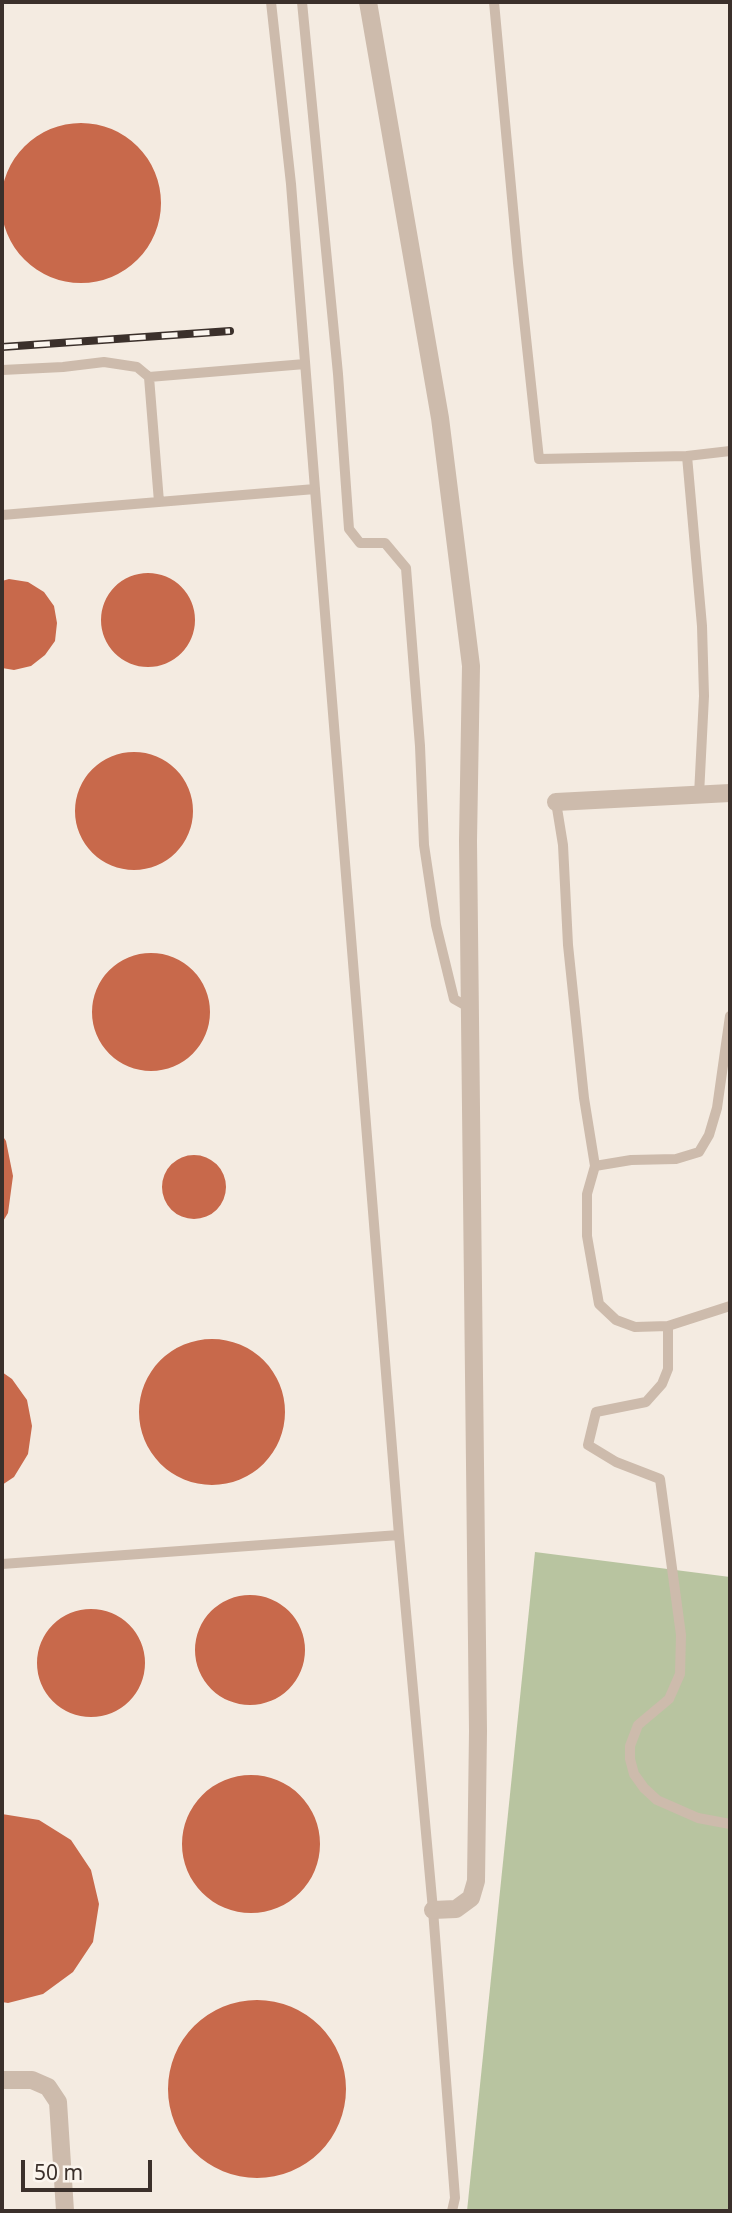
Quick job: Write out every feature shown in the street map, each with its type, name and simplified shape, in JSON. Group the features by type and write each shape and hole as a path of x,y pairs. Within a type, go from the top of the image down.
{"street":[{"path":"368,2 440,418 471,666 468,841 478,1731 476,1881 471,1898 456,1909 433,1910"},
{"path":"556,802 730,793"},
{"path":"2,2080 32,2080 48,2087 58,2102 65,2211"}],"lane":[{"path":"271,2 291,184 306,364 399,1535 433,1910 455,2197 453,2211"},
{"path":"302,2 338,374 349,529 360,543 385,543 405,568 420,746 426,858 436,925 454,999 470,1008"},
{"path":"494,2 539,459 687,456 730,451"},
{"path":"2,370 104,362 137,367 149,377 306,364"},
{"path":"149,377 159,502"},
{"path":"687,456 704,696 699,795"},
{"path":"2,515 315,489"},
{"path":"556,802 563,845 568,945 584,1098 595,1166 587,1194 587,1236 599,1304 616,1320 635,1327 668,1326 730,1306"},
{"path":"595,1166 631,1160 676,1159 699,1152 709,1135 717,1108 730,1016"},
{"path":"668,1326 668,1369 662,1384 646,1402 596,1412 587,1445 616,1462 660,1479 662,1491 681,1635 680,1674 669,1699 638,1726 633,1736 629,1746 634,1774 644,1788 667,1806 698,1818 730,1824"},
{"path":"2,1564 399,1535"}],"green space":[{"path":"535,1552 730,1577 730,2211 467,2211"}],"building":[{"path":"81,123 112,129 137,147 155,172 161,203 155,234 137,259 112,277 81,283 50,277 25,259 7,234 1,203 7,172 25,147 50,129"},
{"path":"148,573 166,577 181,587 191,602 195,620 191,638 181,653 166,663 148,667 130,663 115,653 105,638 101,620 105,602 115,587 130,577"},
{"path":"9,579 28,582 44,592 54,606 57,623 55,641 45,655 31,666 14,670 2,668 2,581"},
{"path":"134,752 167,762 183,778 193,811 183,844 167,860 134,870 101,860 85,844 75,811 85,778 101,762"},
{"path":"151,953 184,963 200,979 210,1012 200,1045 184,1061 151,1071 118,1061 102,1045 92,1012 102,979 118,963"},
{"path":"2,1135 6,1141 13,1176 8,1213 2,1223"},
{"path":"194,1155 206,1157 217,1164 224,1175 224,1199 217,1210 206,1217 194,1219 182,1217 171,1210 164,1199 162,1187 164,1175 171,1164 182,1157"},
{"path":"212,1339 240,1344 264,1360 280,1384 285,1412 280,1440 264,1464 240,1480 212,1485 184,1480 160,1464 144,1440 139,1412 144,1384 160,1360 184,1344"},
{"path":"2,1372 12,1379 27,1400 32,1426 28,1454 14,1477 2,1485"},
{"path":"250,1595 271,1599 289,1611 301,1629 305,1650 301,1671 289,1689 271,1701 250,1705 229,1701 211,1689 199,1671 195,1650 199,1629 211,1611 229,1599"},
{"path":"91,1609 112,1613 129,1625 141,1642 145,1663 141,1684 129,1701 112,1713 91,1717 70,1713 53,1701 41,1684 37,1663 41,1642 53,1625 70,1613"},
{"path":"251,1775 278,1780 300,1795 315,1817 320,1844 315,1871 300,1893 278,1908 251,1913 224,1908 202,1893 187,1871 182,1844 187,1817 202,1795 224,1780"},
{"path":"2,1814 39,1820 71,1840 91,1870 99,1904 93,1942 73,1972 43,1994 8,2003 2,2002"},
{"path":"257,2000 291,2006 320,2026 340,2055 346,2089 340,2123 320,2152 291,2172 257,2178 223,2172 194,2152 174,2123 168,2089 174,2055 194,2026 223,2006"}],"railway":[{"path":"2,347 230,331"}]}
